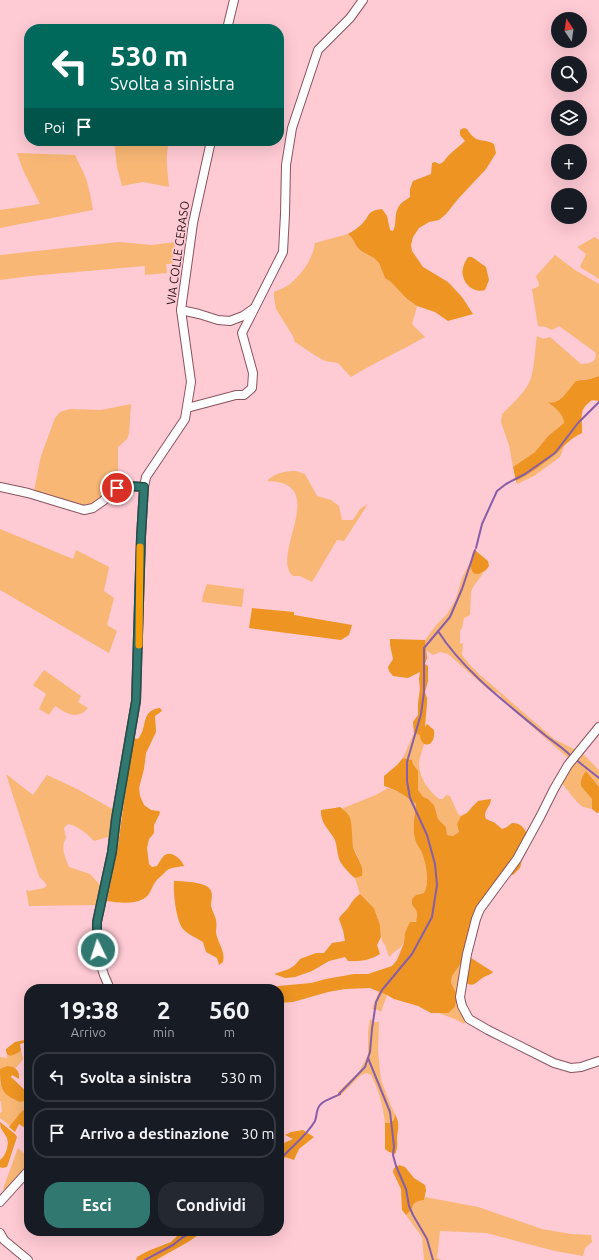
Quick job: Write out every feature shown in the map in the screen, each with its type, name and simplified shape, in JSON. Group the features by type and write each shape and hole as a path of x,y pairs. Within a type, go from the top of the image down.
{"street":[{"path":"228,24 234,0"},
{"path":"187,408 236,395 244,395 252,388 253,373 242,333 283,252 286,214 286,166 292,128 318,50 350,18 363,0"},
{"name":"VIA COLLE CERASO","path":"144,487 146,477 185,419 191,382 181,310 193,223 210,146"},
{"path":"181,310 218,320 230,321 243,316 254,308"},
{"path":"0,488 28,493 84,510 93,508 117,488 127,486 144,487 136,701 116,818 112,852 97,922 100,962 108,984"},
{"path":"599,727 568,765 554,788 517,859 480,909 467,954 460,997 462,1006 469,1019 554,1063 571,1068 581,1067 599,1061"},
{"path":"0,1202 24,1176"},
{"path":"0,1233 4,1240 28,1260"}],"shaded area":[{"path":"464,128 477,139 494,144 496,153 486,169 446,214 439,220 429,222 419,228 413,237 411,245 412,251 423,267 448,282 462,297 473,314 448,321 435,312 417,306 406,298 391,282 385,278 379,263 374,258 361,251 348,234 362,224 371,212 382,209 387,216 390,230 393,231 397,211 400,205 410,197 410,189 413,181 431,174 432,163 442,163 465,141 460,135 460,130"},
{"path":"115,146 168,146 167,170 169,187 143,182 122,186 117,167"},
{"path":"17,153 75,155 86,178 93,210 0,228 0,210 40,204 23,170"},
{"path":"348,234 361,251 374,258 379,263 385,278 391,282 406,298 417,306 412,324 425,337 351,377 338,363 325,361 295,342 293,336 276,309 274,297 274,292 289,284 303,270 310,260 315,243"},
{"path":"595,237 599,240 599,279 580,267 586,254 577,247"},
{"path":"119,242 152,245 175,242 173,264 166,264 167,273 145,275 145,266 0,280 0,255"},
{"path":"555,255 575,270 599,284 599,376 584,379 561,399 553,403 549,402 560,413 564,423 548,436 535,452 513,467 509,445 501,422 502,414 520,396 528,385 534,364 537,336 540,338 550,337 581,364 592,362 596,356 595,352 559,326 552,330 546,327 538,326 532,289 538,287 539,284 536,276"},
{"path":"468,257 472,257 486,267 489,280 485,290 474,290 468,286 464,280 463,268"},
{"path":"599,376 599,401 592,400 584,408 582,415 582,433 572,439 543,464 516,481 513,467 535,452 548,436 564,423 560,414 548,402 557,401 560,399 576,381"},
{"path":"131,404 129,434 127,439 118,447 118,484 116,488 86,508 34,491 41,456 55,418 60,412 70,409 101,410"},
{"path":"564,446 560,457 534,476 517,484 516,481 538,467"},
{"path":"296,471 305,474 317,496 331,500 339,506 342,520 353,520 360,509 368,504 344,541 337,540 312,582 300,576 293,576 288,566 288,552 297,506 295,493 286,485 267,481 280,473"},
{"path":"0,529 73,559 76,550 109,567 104,591 114,598 107,625 117,631 109,653 0,590"},
{"path":"476,551 488,561 489,566 479,574 474,573 471,568 473,552"},
{"path":"470,563 471,568 480,574 484,572 473,587 471,592 470,615 464,618 460,631 460,644 463,643 462,655 479,674 554,739 576,750 568,758 501,699 501,696 498,693 490,691 448,654 440,652 433,655 426,650 425,640 447,614 455,601 462,578"},
{"path":"207,584 244,589 242,607 202,602"},
{"path":"252,608 294,612 294,615 352,625 349,635 341,640 249,628"},
{"path":"390,639 425,640 427,658 425,664 428,666 428,681 425,692 427,703 425,727 427,724 434,730 433,741 428,744 422,742 420,735 414,733 413,722 418,715 420,672 408,678 393,676 388,667 393,659"},
{"path":"44,670 81,696 78,702 88,708 84,712 76,715 67,713 55,706 49,715 39,709 46,694 33,685"},
{"path":"160,708 162,711 155,716 156,732 146,753 139,788 140,796 144,805 151,810 159,811 160,813 154,825 154,833 149,839 147,848 149,864 152,867 157,866 164,856 171,854 179,859 184,866 167,870 156,881 150,892 142,900 137,902 107,901 118,845 133,738 138,739 141,735 145,720 150,712 154,709"},
{"path":"414,733 420,734 422,742 424,743 419,769 425,784 439,799 443,799 446,795 450,796 458,814 461,816 457,824 459,832 453,836 447,835 446,827 438,819 434,805 428,799 422,797 418,790 418,772 412,760 403,758"},
{"path":"582,753 599,770 599,787 586,771 589,794 592,799 592,809 583,807 577,802 560,781"},
{"path":"403,758 412,760 418,771 418,790 423,797 428,799 434,805 438,819 446,827 447,835 453,836 459,832 457,824 461,816 467,813 478,801 491,799 485,814 486,819 495,823 502,829 512,823 518,824 528,835 520,868 513,875 506,870 494,885 464,959 452,976 451,983 457,995 455,1007 448,1013 431,1013 418,1006 394,999 370,988 345,989 328,992 293,1002 284,1003 284,985 311,983 354,974 368,974 392,966 397,960 404,943 405,933 410,922 416,922 417,913 412,905 412,899 416,895 424,893 426,889 426,868 414,835 416,804 409,798 393,789 384,786 384,776"},
{"path":"586,771 599,787 599,812 597,813 592,809 592,799 581,786 581,781"},
{"path":"6,774 33,795 47,775 77,789 114,810 111,836 94,841 79,828 68,824 64,828 66,838 63,848 69,867 90,874 102,887 98,905 29,906 26,890 29,891 44,888 47,885 39,876"},
{"path":"388,788 404,794 416,804 414,835 423,857 427,878 424,893 416,895 412,905 418,913 417,920 406,932 402,946 389,957 382,941 380,925 374,908 360,894 355,878 362,876 361,864 354,849 343,808 376,795"},
{"path":"340,807 350,818 354,850 362,869 362,876 355,878 348,872 340,861 335,840 325,826 321,815 321,810"},
{"path":"174,881 203,884 211,890 211,906 216,920 217,936 224,958 223,962 219,965 217,958 206,952 203,942 188,933 181,926 176,907"},
{"path":"360,894 374,908 380,925 381,937 377,945 380,954 372,958 357,961 348,961 345,957 329,961 312,971 295,977 285,978 274,974 289,969 300,959 316,953 324,953 332,943 345,941 339,919 354,899"},
{"path":"468,956 493,972 473,985 468,984 465,982"},
{"path":"464,959 458,986 467,1019 464,1024 439,1013 448,1013 453,988 451,983 452,976"},
{"path":"379,991 387,995 381,1012 372,1009"},
{"path":"370,1019 375,1022 379,1022 378,1051 381,1080 395,1114 394,1120 390,1123 385,1123 380,1098 371,1075 367,1073 361,1075 339,1097 338,1092 359,1072 368,1055 368,1032"},
{"path":"24,1040 24,1043 20,1044 21,1051 9,1056 6,1049 15,1042"},
{"path":"21,1051 23,1059 16,1068 8,1066 0,1069 0,1057 7,1058 7,1055 13,1055"},
{"path":"7,1066 15,1068 18,1071 19,1079 12,1075 11,1077 24,1089 24,1101 20,1102 5,1093 1,1086 0,1069"},
{"path":"0,1083 3,1091 15,1100 24,1098 24,1109 10,1126 0,1118 0,1113 2,1112 0,1101"},
{"path":"24,1109 24,1127 19,1124 15,1132 9,1127"},
{"path":"395,1114 398,1121 398,1126 397,1148 395,1154 385,1149 385,1123 390,1123 394,1120"},
{"path":"0,1122 17,1137 7,1167 2,1168 0,1167 0,1160 7,1149 8,1140 0,1126"},
{"path":"303,1130 314,1137 299,1149 294,1160 285,1157 284,1159 284,1143 293,1139 285,1135 291,1132"},
{"path":"18,1148 24,1153 24,1168 3,1193 4,1186"},
{"path":"399,1165 405,1167 414,1178 425,1185 426,1190 424,1200 416,1202 406,1215 402,1210 401,1189 393,1172 394,1168"},
{"path":"425,1197 478,1207 542,1229 571,1234 591,1235 592,1242 585,1248 583,1256 555,1251 486,1233 440,1231 437,1258 442,1260 424,1260 422,1237 406,1215 416,1202 424,1200"},
{"path":"177,1236 197,1236 156,1260 136,1260 137,1257 148,1251 171,1242"}],"waterway":[{"path":"476,548 482,524 497,491 555,453 578,423 599,402"},
{"path":"339,1094 365,1067 370,1052 376,1002 382,990 412,954 432,917 437,885 435,864 427,835 410,798 407,781 407,762 421,714 424,692 424,648 450,617 462,589 475,550"},
{"path":"438,631 448,646 474,674 517,713 570,755"},
{"path":"575,759 599,778"},
{"path":"368,1058 390,1112 394,1146 393,1155 396,1166 406,1189 409,1206 427,1239 433,1260"},
{"path":"284,1155 311,1127 315,1121 319,1106 325,1101 340,1094"},
{"path":"145,1260 173,1245 185,1236"}],"slow traffic":[{"path":"139,645 140,547"}],"route":[{"path":"98,950 97,922 112,852 116,818 136,701 139,634 141,537 144,487 127,486 117,488"}]}
